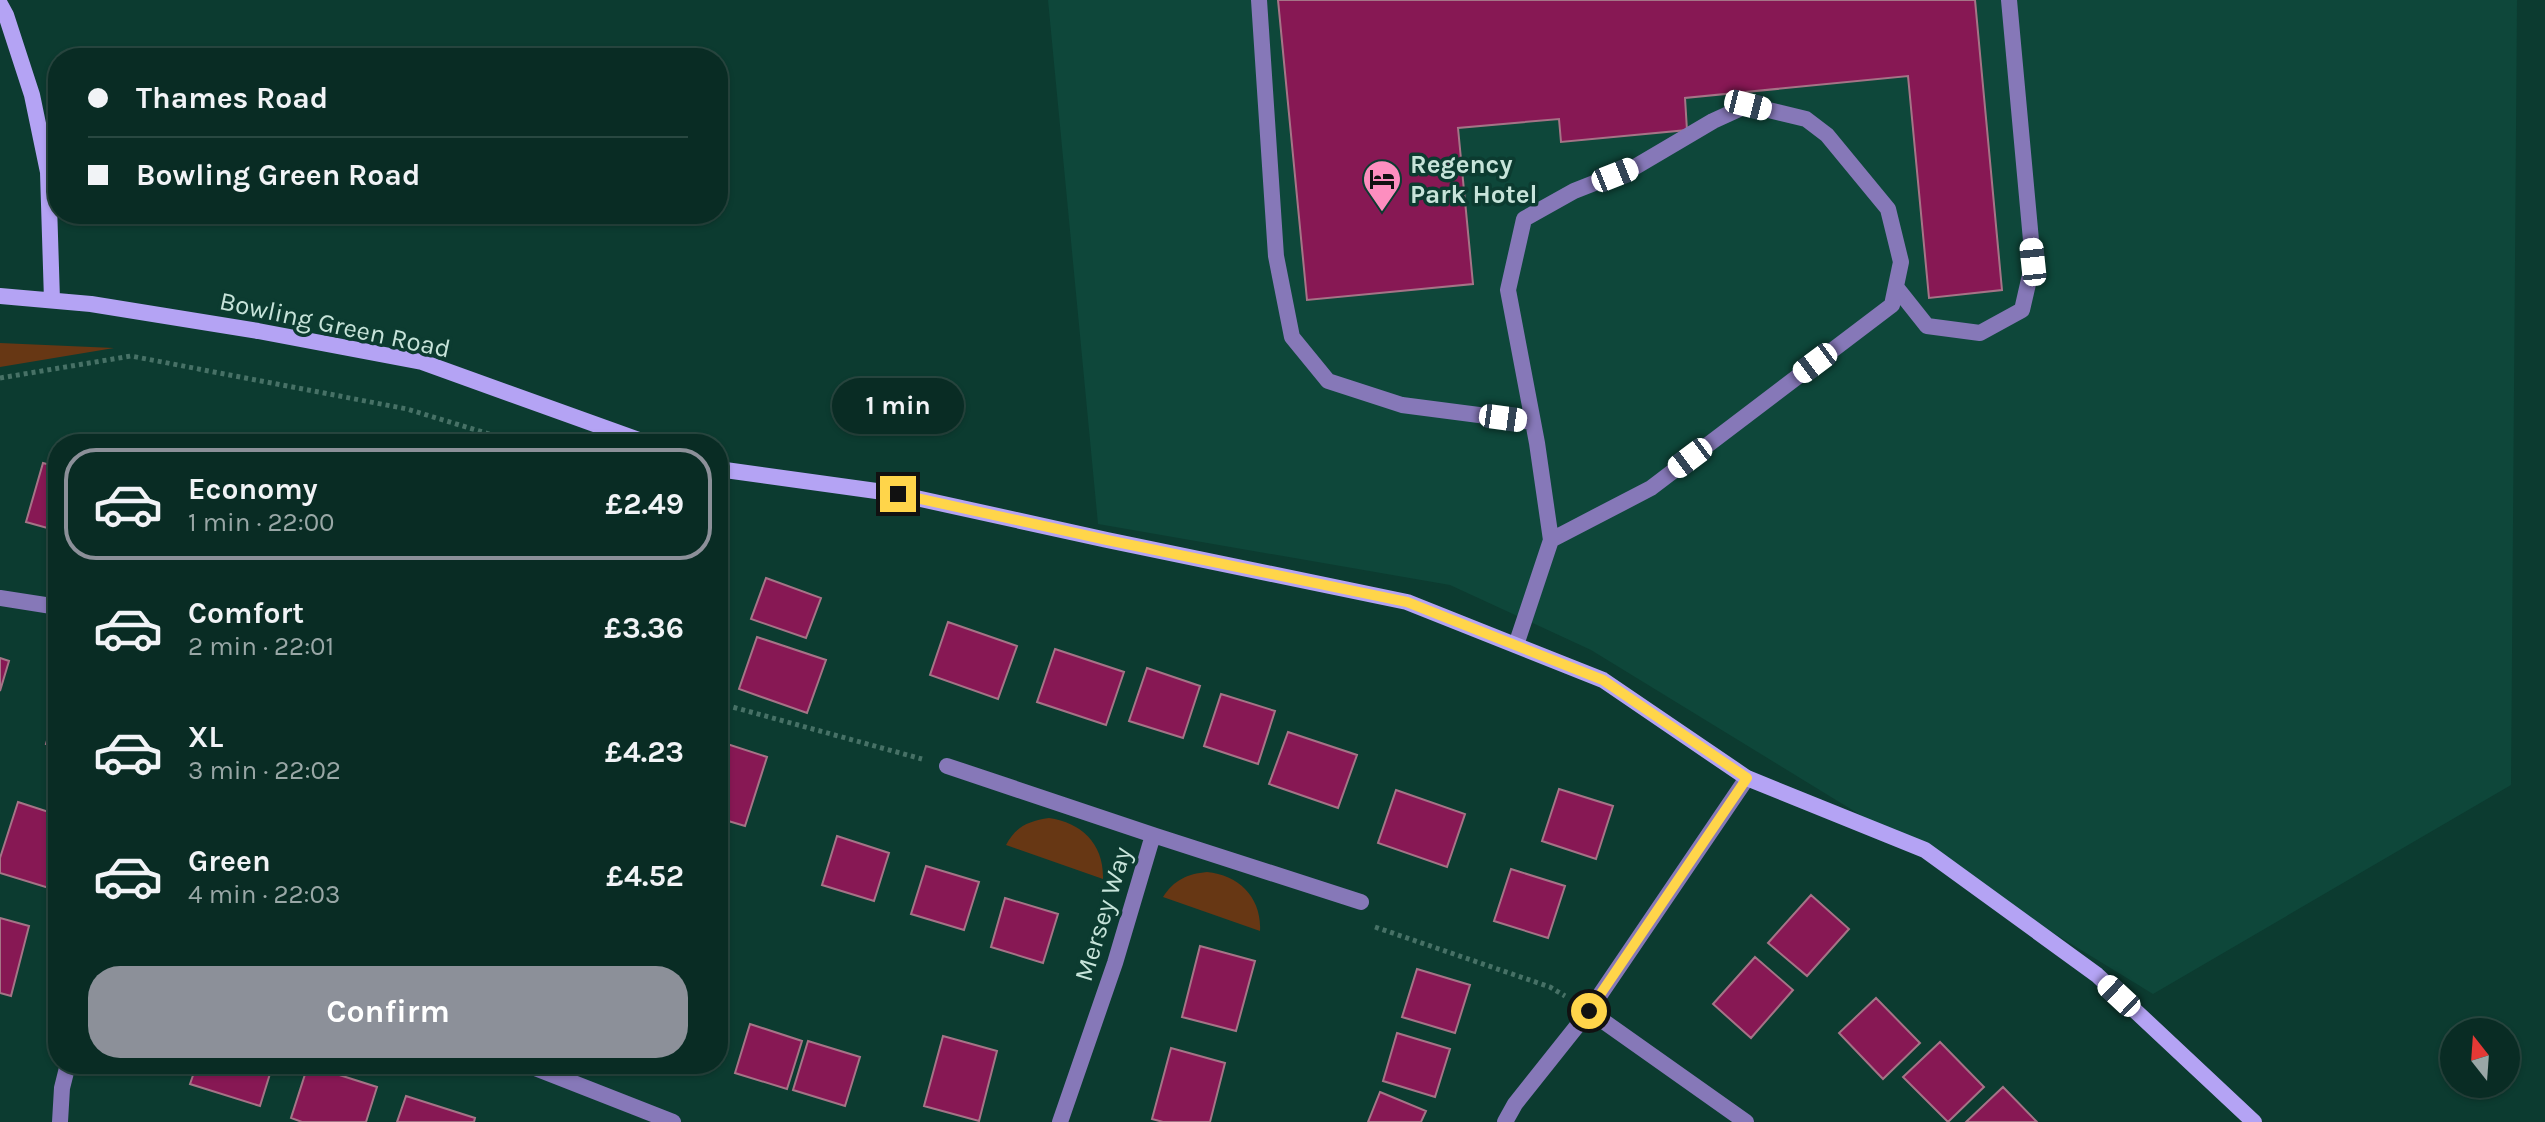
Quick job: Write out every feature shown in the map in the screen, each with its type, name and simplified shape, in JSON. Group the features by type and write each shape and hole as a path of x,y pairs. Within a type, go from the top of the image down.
{"street":[{"path":"1259,0 1276,256 1292,337 1328,381 1402,405 1533,422"},
{"path":"1896,287 1927,326 1980,333 2022,310 2033,262 2009,0"},
{"path":"0,4 32,95 48,172"},
{"path":"1516,645 1551,540 1508,290 1524,219 1574,191 1635,167 1713,121 1748,105 1806,119 1827,135 1888,209 1901,262 1892,305 1651,488 1551,540"},
{"path":"50,224 52,300"},
{"name":"Bowling Green Road","path":"0,296 52,300 243,328 422,362 622,434"},
{"path":"728,474 898,494 1122,544 1407,602 1603,680 1747,778 1925,850 2097,975 2254,1122"},
{"path":"0,598 48,605"},
{"path":"947,766 1153,835"},
{"path":"1505,1122 1515,1104 1589,1011 1747,778"},
{"name":"Mersey Way","path":"1060,1122 1115,963 1153,835 1361,902"},
{"path":"1589,1011 1746,1122"},
{"path":"60,1122 66,1074"},
{"path":"551,1074 673,1122"}],"path":[{"path":"0,378 131,356 407,409 489,434"},
{"path":"728,706 947,766"},
{"path":"1361,902 1364,923 1550,987 1589,1011"}],"shaded area":[{"path":"1048,0 2517,0 2511,785 2153,994 1591,650 1450,585 1098,524"},
{"path":"0,343 114,348 0,367"},
{"path":"1049,818 1072,825 1089,837 1100,855 1103,879 1006,845 1014,833 1024,826"},
{"path":"1207,872 1229,878 1246,890 1257,908 1260,931 1163,897 1182,879"}],"building":[{"name":"Regency Park Hotel","path":"1278,0 1975,0 2002,290 1929,298 1908,76 1685,98 1687,130 1561,142 1559,119 1458,128 1473,284 1307,300"},
{"path":"43,463 48,464 48,528 26,522"},
{"path":"766,578 821,598 806,638 751,619"},
{"path":"948,622 1017,646 998,699 930,675"},
{"path":"757,637 826,660 807,713 739,689"},
{"path":"1055,649 1124,672 1106,725 1037,702"},
{"path":"0,658 9,661 0,691"},
{"path":"1147,668 1200,686 1183,738 1129,721"},
{"path":"1221,694 1275,711 1258,764 1204,746"},
{"path":"1288,732 1357,755 1338,808 1269,784"},
{"path":"728,744 767,757 745,826 728,821"},
{"path":"1559,789 1613,806 1596,859 1542,841"},
{"path":"1396,790 1465,814 1447,867 1378,843"},
{"path":"18,802 48,812 48,888 0,873 0,858"},
{"path":"837,836 889,853 874,901 822,885"},
{"path":"926,866 979,882 964,930 911,914"},
{"path":"1511,869 1565,886 1548,938 1494,921"},
{"path":"1811,895 1849,929 1807,976 1768,943"},
{"path":"1005,898 1058,914 1043,963 991,947"},
{"path":"0,918 29,926 11,996 0,993"},
{"path":"1200,946 1255,961 1236,1031 1182,1017"},
{"path":"1755,957 1793,990 1751,1038 1713,1004"},
{"path":"1417,969 1470,985 1455,1033 1402,1017"},
{"path":"1876,998 1920,1043 1883,1079 1839,1033"},
{"path":"750,1024 802,1041 787,1089 735,1073"},
{"path":"1397,1033 1450,1049 1435,1097 1383,1081"},
{"path":"943,1036 997,1051 979,1121 924,1106"},
{"path":"808,1041 860,1057 845,1106 793,1090"},
{"path":"1940,1042 1984,1087 1948,1122 1903,1077"},
{"path":"1171,1048 1225,1063 1210,1122 1163,1122 1152,1119"},
{"path":"194,1074 270,1074 260,1106 190,1084"},
{"path":"305,1074 336,1074 377,1087 366,1122 302,1122 291,1118"},
{"path":"2003,1087 2037,1122 1966,1122"},
{"path":"1380,1092 1426,1111 1421,1122 1368,1122"},
{"path":"406,1096 475,1118 474,1122 397,1122"}],"place":[{"name":"Regency Park Hotel","path":"1382,213"}],"route":[{"path":"898,494 1407,602 1603,680 1747,778 1589,1011"}]}
